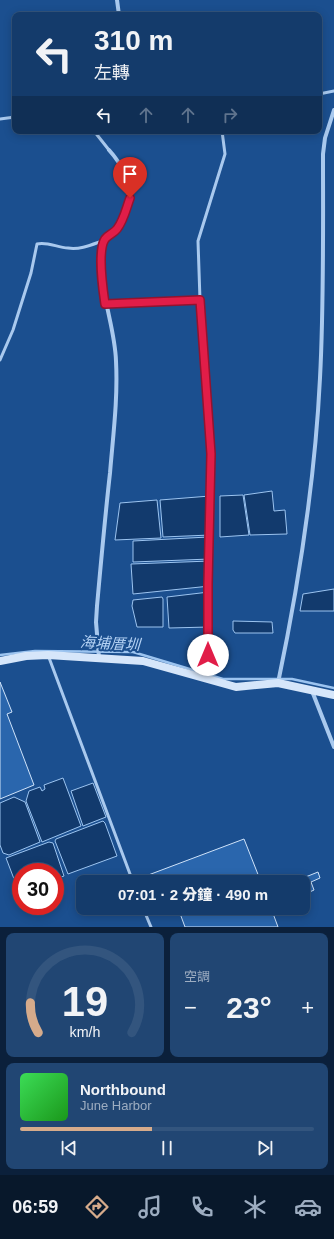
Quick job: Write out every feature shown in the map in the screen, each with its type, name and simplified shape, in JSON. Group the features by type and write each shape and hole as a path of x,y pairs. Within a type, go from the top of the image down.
{"street":[{"path":"117,0 119,12"},
{"path":"278,683 311,482 320,378 323,288 323,154 325,138 334,110"},
{"path":"99,658 96,622 97,606 116,408 116,360 113,330 105,304 102,264 105,240 116,231 122,222 130,198 128,179 120,162 109,150"},
{"path":"200,300 211,454 207,679"},
{"path":"0,661 26,656 48,655 143,661 236,687 278,683 334,695"},
{"path":"312,691 334,747"}],"lane":[{"path":"322,93 334,90"},
{"path":"0,119 12,117"},
{"path":"96,134 109,150"},
{"path":"105,304 200,300 198,241 225,154 222,134"},
{"path":"0,360 20,309 31,273 37,244 45,243 69,249 84,247 105,240"},
{"path":"48,655 130,875"},
{"path":"146,915 151,927"}],"water":[{"path":"272,491 274,511 285,510 287,534 250,535 244,495"},
{"path":"243,495 249,535 220,537 220,496"},
{"path":"210,496 210,535 163,537 160,500"},
{"path":"157,500 161,538 115,540 120,503"},
{"path":"208,537 210,559 133,562 133,541"},
{"path":"210,561 210,586 133,594 131,564"},
{"path":"334,589 334,611 300,611 303,594"},
{"path":"209,592 209,627 169,628 167,597"},
{"path":"162,597 163,627 137,627 132,606 133,600"},
{"path":"233,621 272,622 273,633 235,633 233,630"},
{"path":"63,778 81,826 42,842 26,801 29,791 40,787 42,791 45,789 44,785"},
{"path":"93,783 106,817 83,826 71,791"},
{"path":"14,797 25,802 40,842 9,855 3,853 0,845 0,803"},
{"path":"103,821 117,856 68,874 55,841 56,839"},
{"path":"49,842 53,843 60,863 12,863 12,874 6,858"}],"building":[{"path":"0,682 12,712 7,714 34,785 0,799"},
{"path":"244,839 258,875 148,875"},
{"path":"318,872 320,878 311,882 314,890 310,892 310,875"},
{"path":"181,915 274,915 278,927 185,927"}],"waterway":[{"name":"海埔厝圳","path":"0,655 35,651 133,652 223,679 292,679 334,688"}],"route":[{"path":"130,198 122,222 116,231 105,240 102,250 105,304 200,300 211,454 208,655"}]}
